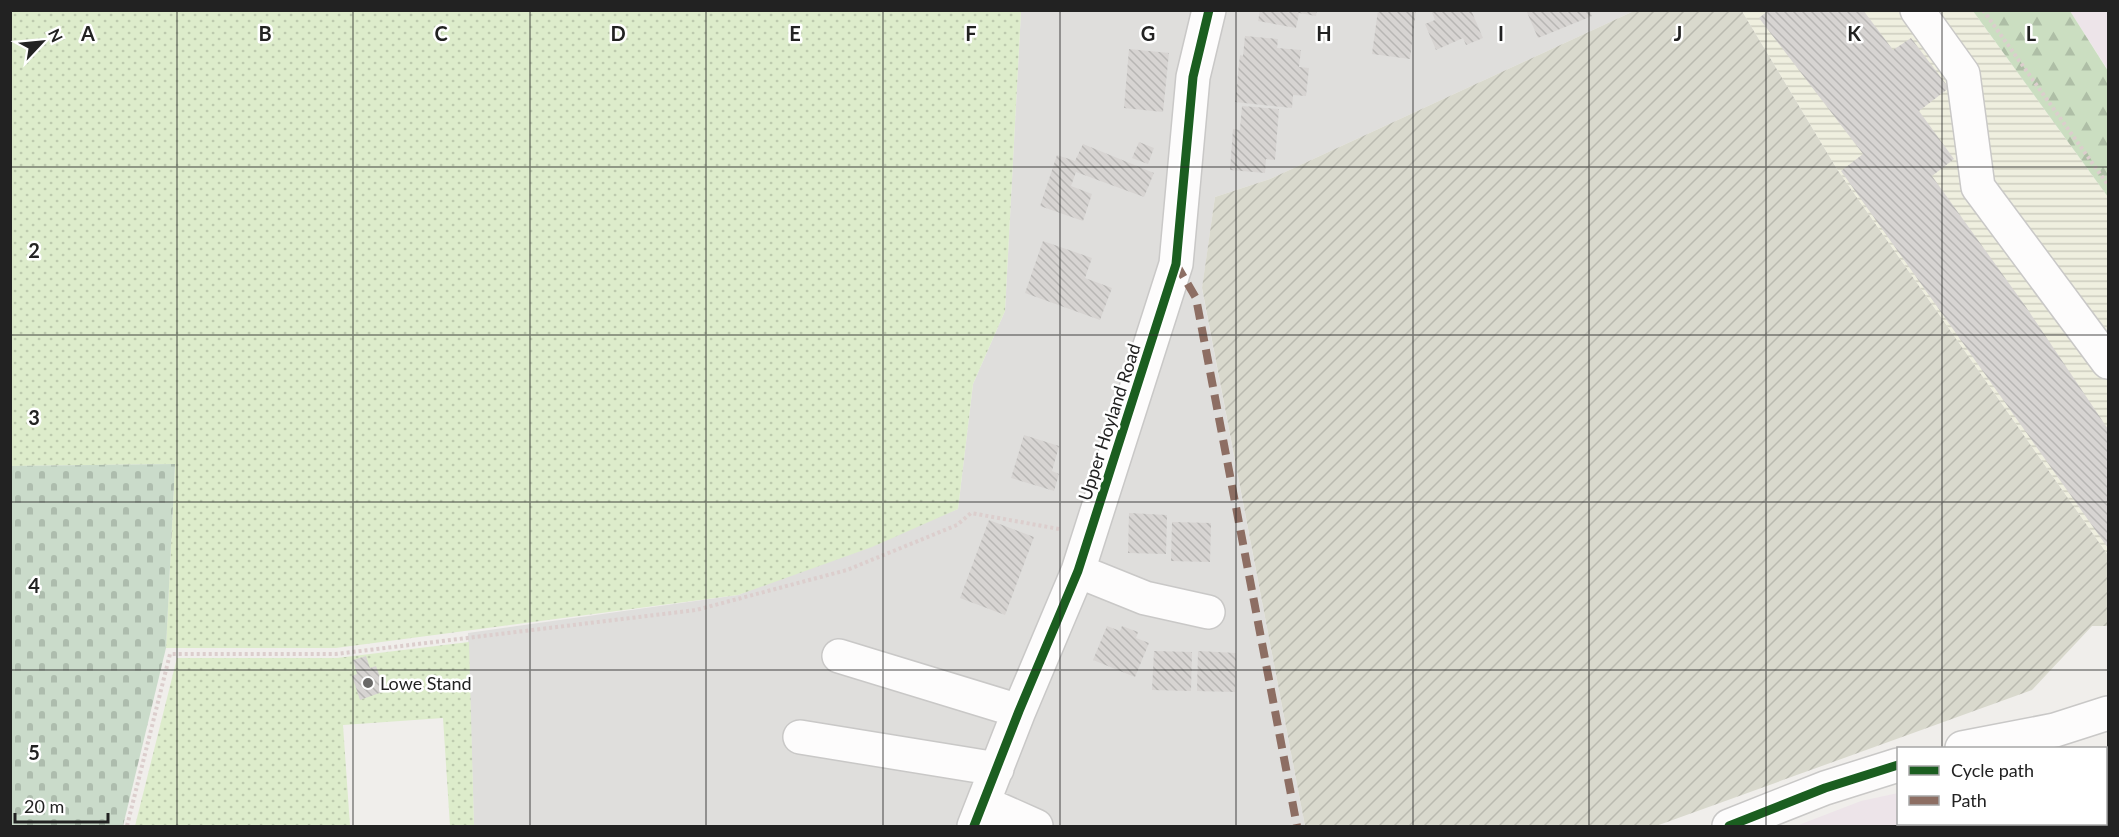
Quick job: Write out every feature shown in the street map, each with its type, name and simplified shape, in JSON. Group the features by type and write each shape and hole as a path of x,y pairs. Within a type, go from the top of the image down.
{"street":[{"name":"Upper Hoyland Road","path":"979,815 1019,711 1078,571 1176,264 1193,77 1209,10"},
{"path":"1917,10 1963,74 1978,187 2109,362"},
{"path":"1078,571 1145,598 1208,612"},
{"path":"839,656 1019,711"},
{"path":"1969,747 2055,730 2109,713"},
{"path":"800,737 997,769"},
{"path":"1729,826 1825,788 1897,766"},
{"path":"979,815 1036,826"}],"path":[{"path":"1983,10 2109,185"},
{"path":"128,826 170,654 336,654 696,610 847,570 957,525 971,513 1039,524 1089,536"}],"shaded area":[{"path":"1021,11 1634,11 1270,179 1215,197 1202,289 1305,826 474,826 468,633 738,595 958,509 973,384 1005,311"},
{"path":"1634,11 1742,11 1837,169 2108,555 2108,626 2092,626 2032,690 1656,826 1305,826 1202,288 1215,197 1270,179"},
{"path":"2070,11 2108,11 2108,70"},
{"path":"2107,782 2108,826 1796,826 1861,801 1897,793 1897,825 2107,825"}],"green space":[{"path":"10,11 1021,11 1005,311 973,384 958,509 872,547 738,595 336,648 166,648 175,464 11,466"},
{"path":"1742,11 1973,11 2108,197 2108,555 1837,169"},
{"path":"1973,11 2070,11 2108,71 2108,197"},
{"path":"175,464 166,648 123,826 11,826 11,466"},
{"path":"469,642 474,826 450,826 443,718 343,725 350,826 135,826 177,658 337,658"}],"building":[{"path":"1260,10 1317,10 1316,16 1299,13 1296,28 1258,21"},
{"path":"1378,10 1416,10 1410,59 1372,54"},
{"path":"1431,10 1471,10 1483,38 1466,45 1463,38 1436,50 1425,24 1435,20"},
{"path":"1526,10 1590,10 1592,16 1538,38"},
{"path":"1769,10 1863,10 1893,50 1911,38 1949,88 1919,111 1954,159 1932,176 2026,307 2108,429 2108,548 1841,171 1863,154 1759,18"},
{"path":"1245,36 1278,39 1277,48 1301,50 1299,67 1309,68 1306,96 1293,95 1292,108 1235,102 1240,55 1243,56"},
{"path":"1129,49 1169,53 1163,112 1124,108"},
{"path":"1242,106 1279,109 1275,160 1266,159 1265,173 1230,170 1233,129 1240,130"},
{"path":"1139,142 1154,148 1148,164 1132,158"},
{"path":"1083,144 1154,173 1144,197 1076,172 1071,186 1092,194 1083,221 1040,206 1057,155 1075,161"},
{"path":"1043,241 1092,258 1085,278 1112,288 1100,320 1025,293"},
{"path":"1024,435 1059,446 1052,471 1059,474 1054,491 1011,478"},
{"path":"1129,513 1167,515 1166,554 1128,553"},
{"path":"989,520 1034,537 1005,615 960,598"},
{"path":"1172,522 1211,523 1210,562 1171,561"},
{"path":"1107,626 1120,631 1122,626 1138,632 1136,638 1149,643 1135,677 1093,660"},
{"path":"1154,651 1192,652 1191,691 1152,690"},
{"path":"1198,651 1236,653 1235,692 1197,691"},
{"name":"Lowe Stand","path":"366,656 370,668 376,666 385,691 360,700 352,676 357,674 353,660"}],"marked path":[{"path":"1176,264 1196,298 1297,826"}],"cycle path":[{"path":"974,826 1078,571 1176,264 1193,77 1209,10"},
{"path":"1729,826 1825,788 1897,765"}],"place":[{"name":"Lowe Stand","path":"368,683"}]}
